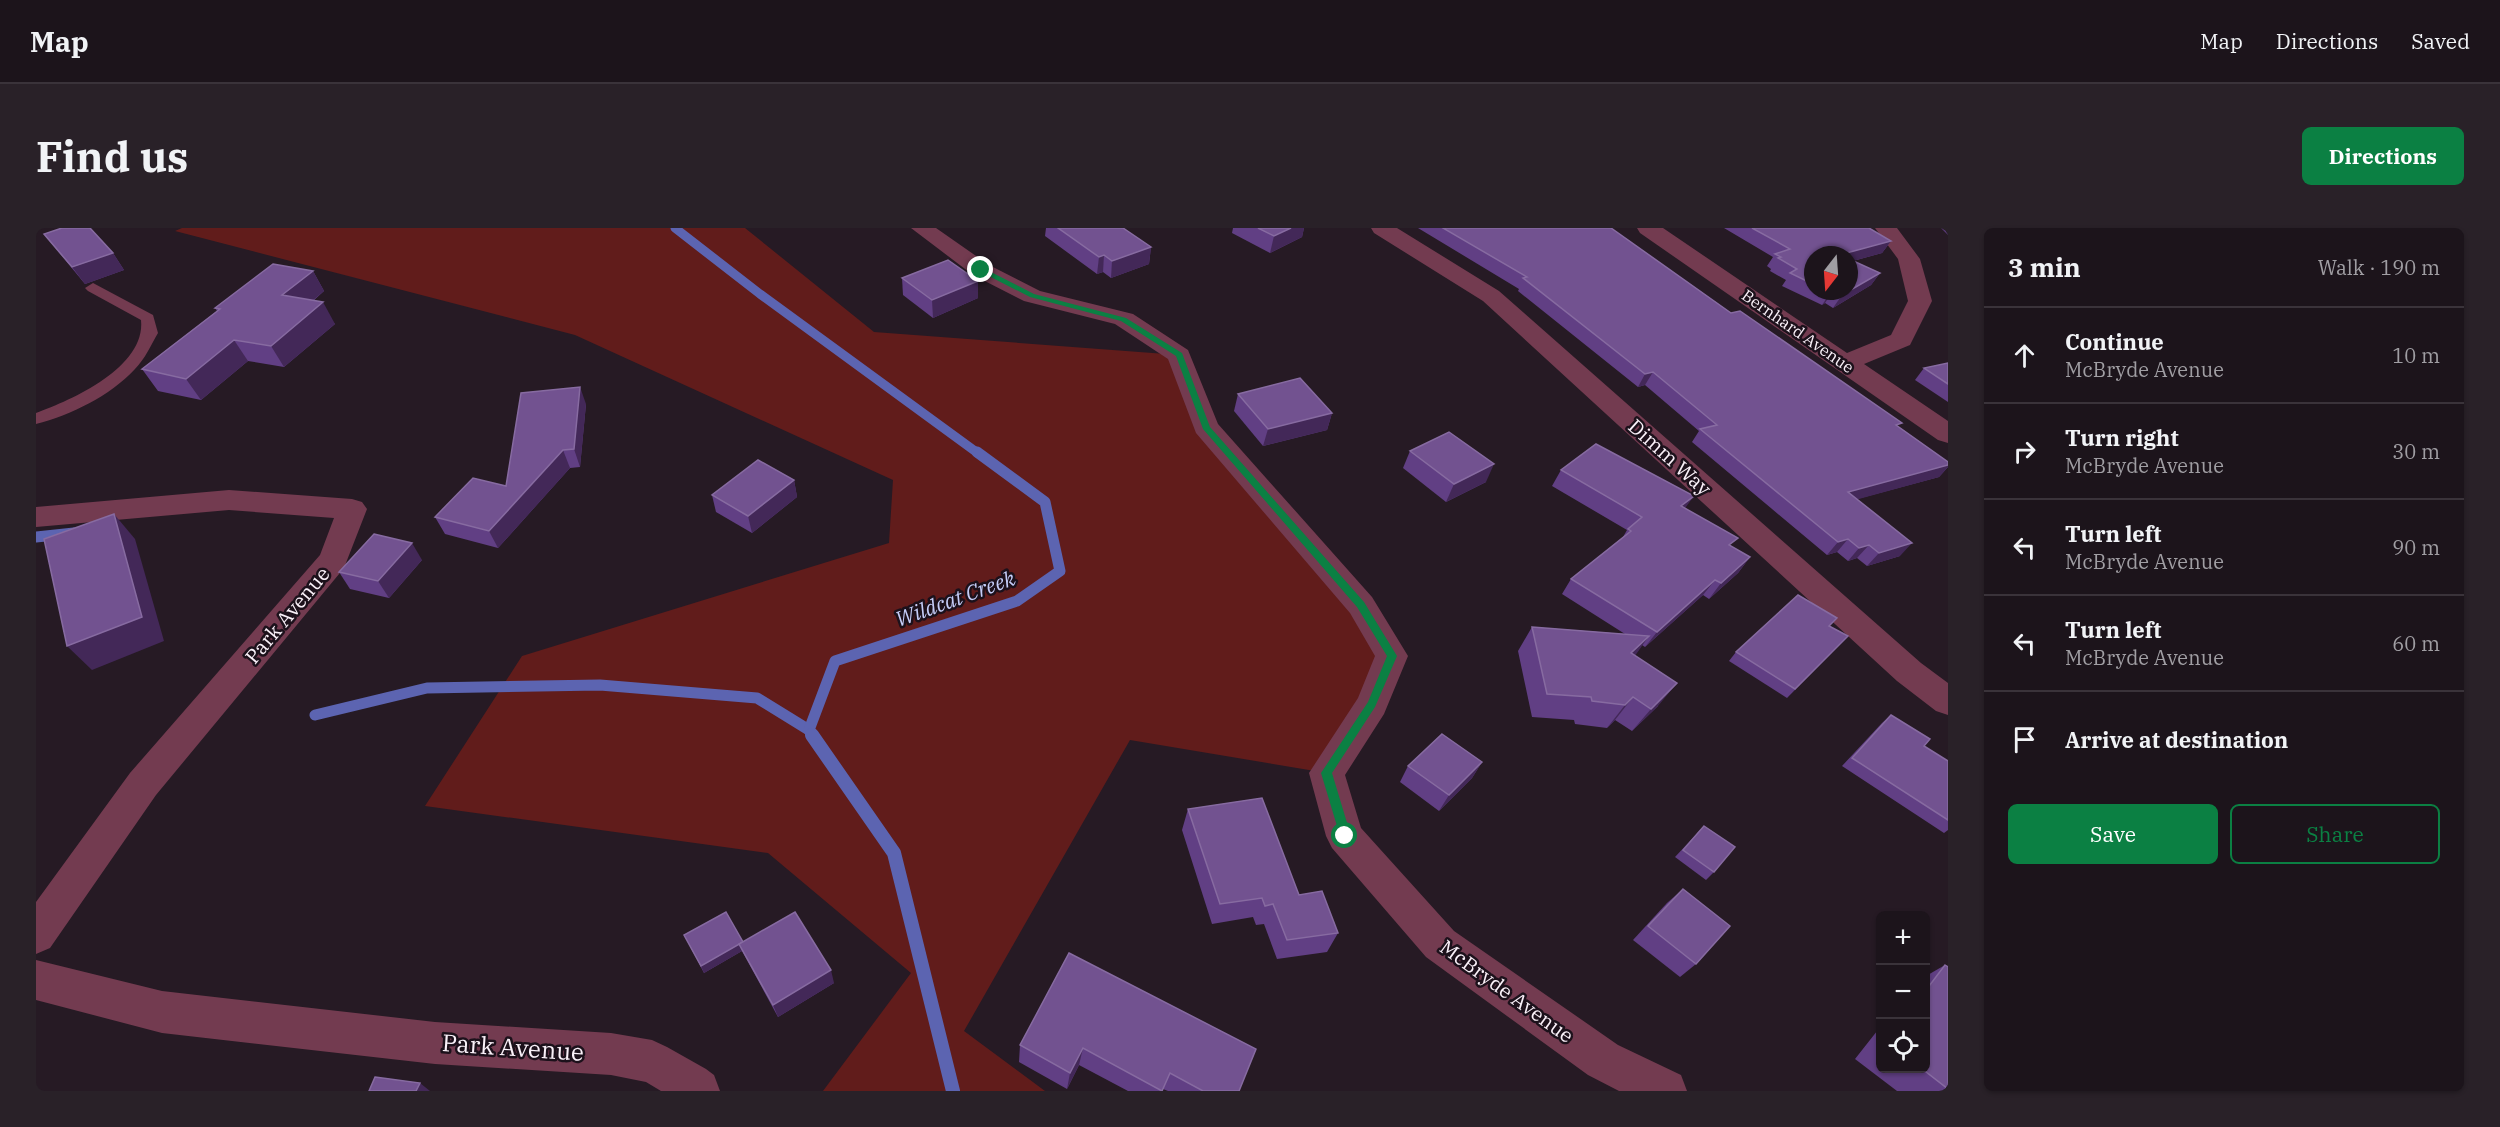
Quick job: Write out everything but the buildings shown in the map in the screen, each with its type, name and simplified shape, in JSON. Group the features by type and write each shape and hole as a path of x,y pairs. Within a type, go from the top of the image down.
{"street":[{"name":"McBryde Avenue","path":"922,228 981,270 1032,296 1124,319 1179,355 1206,427 1361,604 1392,656 1372,704 1327,773 1345,836 1440,944 1603,1060 1665,1091"},
{"name":"Dimm Way","path":"1382,228 1491,296 1909,672 1948,701"},
{"name":"Bernhard Avenue","path":"1648,228 1948,434"},
{"path":"1845,363 1901,340 1920,302 1909,259 1886,228"},
{"name":"Park Avenue","path":"36,517 229,500 352,509 333,560 143,784 36,935"},
{"name":"Park Avenue","path":"36,980 162,1012 435,1043 611,1054 652,1062 691,1084 698,1091"}],"lane":[{"path":"36,419 105,386 130,365 150,333 148,318 93,288"}],"shaded area":[{"path":"182,228 745,228 874,332 1179,355 1206,427 1392,656 1327,773 1130,740 964,1031 1045,1091 823,1091 911,973 768,853 425,806 522,656 889,543 893,480 575,335 175,231"}],"waterway":[{"name":"Wildcat Creek","path":"675,228 760,294 979,454"},
{"name":"Wildcat Creek","path":"809,730 835,661 1017,601 1060,571 1045,502 977,452"},
{"path":"36,537 74,533"},
{"path":"315,715 427,688 600,685 757,698 809,730"},
{"name":"Wildcat Creek","path":"809,730 813,736"},
{"name":"Wildcat Creek","path":"812,735 894,853 953,1091"}],"route":[{"path":"981,270 1032,296 1124,319 1179,355 1206,427 1361,604 1392,656 1372,704 1327,773 1345,836"}]}
